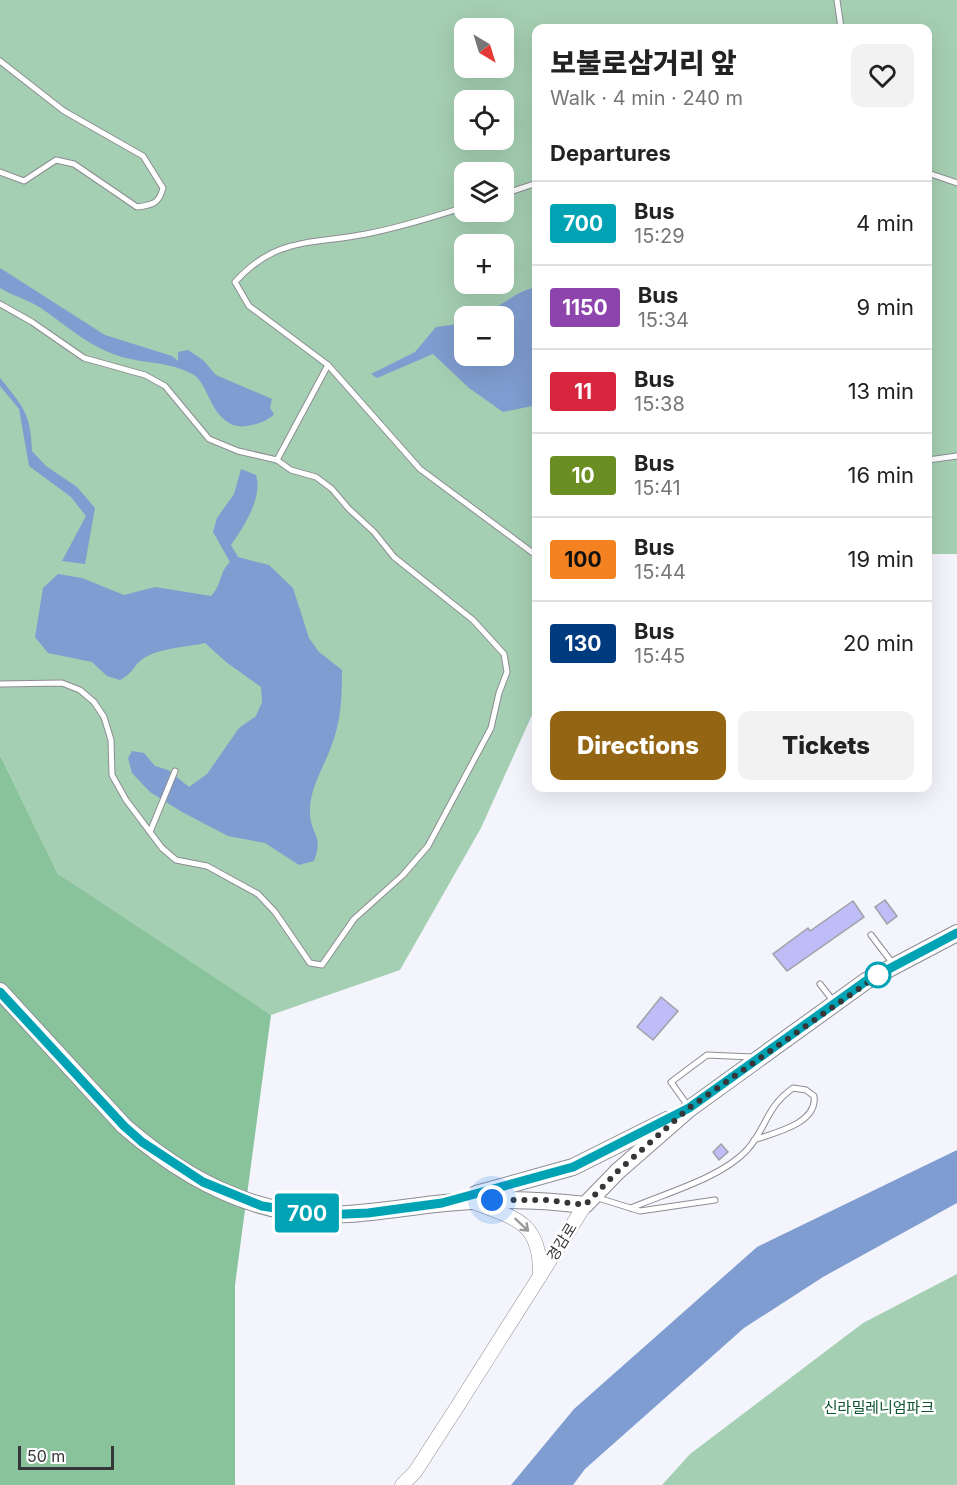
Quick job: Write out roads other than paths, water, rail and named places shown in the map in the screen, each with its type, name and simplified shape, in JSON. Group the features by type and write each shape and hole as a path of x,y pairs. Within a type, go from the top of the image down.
{"main road":[{"name":"경감로","path":"589,1201 618,1171 689,1108 866,981 957,933"},
{"path":"0,992 124,1126 142,1142 203,1182 262,1206 302,1213 368,1213 471,1201 514,1199 589,1201"},
{"path":"442,1203 573,1167 689,1108"}],"street":[{"path":"471,1201 517,1219 527,1229 540,1253 540,1276"},
{"name":"경감로","path":"402,1485 421,1462 507,1325 589,1201"}],"lane":[{"path":"837,0 840,24"},
{"path":"0,61 64,111 143,156 163,188 160,200 154,204 137,207 74,165 56,160 24,181 0,172"},
{"path":"932,174 957,183"},
{"path":"514,191 532,185"},
{"path":"454,210 366,234 298,242 261,257 235,282 249,306 328,365 420,469 532,552"},
{"path":"0,304 32,322 84,358 145,375 165,386 209,439 238,451 277,460 291,470 316,477 332,489 349,509 374,532 394,557 473,620 504,654 507,672 499,693 491,728 428,846 403,875 354,919 322,965 310,963 275,912 258,894 207,866 176,860 162,848 112,775 111,740 104,717 94,702 80,690 62,683 0,684"},
{"path":"277,460 328,365"},
{"path":"932,459 957,456"},
{"path":"150,832 176,771"},
{"path":"871,935 894,966"},
{"path":"820,984 835,1003"},
{"path":"689,1108 671,1082 707,1055 760,1057"},
{"path":"631,1208 720,1171 746,1150 773,1105 793,1088 806,1090 814,1096 812,1110 805,1118 754,1140"},
{"path":"589,1201 640,1211 715,1200"}],"water":[{"path":"0,268 105,335 172,356 178,361 178,352 188,350 203,360 216,375 272,399 270,408 274,414 267,420 252,425 237,426 228,422 215,409 203,386 194,375 176,367 128,359 97,347 36,305 0,288"},
{"path":"532,288 532,406 503,412 469,388 433,354 377,378 371,374 415,352 436,327 454,325 454,366 514,366 514,306 499,306"},
{"path":"0,378 15,396 28,419 32,451 46,466 77,487 95,508 85,564 62,561 86,516 71,497 29,466 19,409 0,386"},
{"path":"241,469 256,475 257,493 251,512 231,545 238,557 269,565 293,588 309,638 319,652 342,670 337,728 314,787 310,804 311,821 318,846 317,852 314,861 299,865 265,843 228,836 150,792 132,773 128,758 132,751 144,753 155,766 168,770 189,787 207,774 239,728 256,716 262,702 261,687 226,662 205,643 150,655 120,680 107,676 92,662 48,653 35,637 43,588 58,574 82,578 124,595 155,587 211,596 230,562 213,532 217,518 234,494"},
{"path":"957,1150 957,1203 823,1277 744,1328 585,1469 573,1485 511,1485 574,1409 757,1247"}],"park label":[{"name":"신라밀레니엄파크","path":"879,1408"}]}
